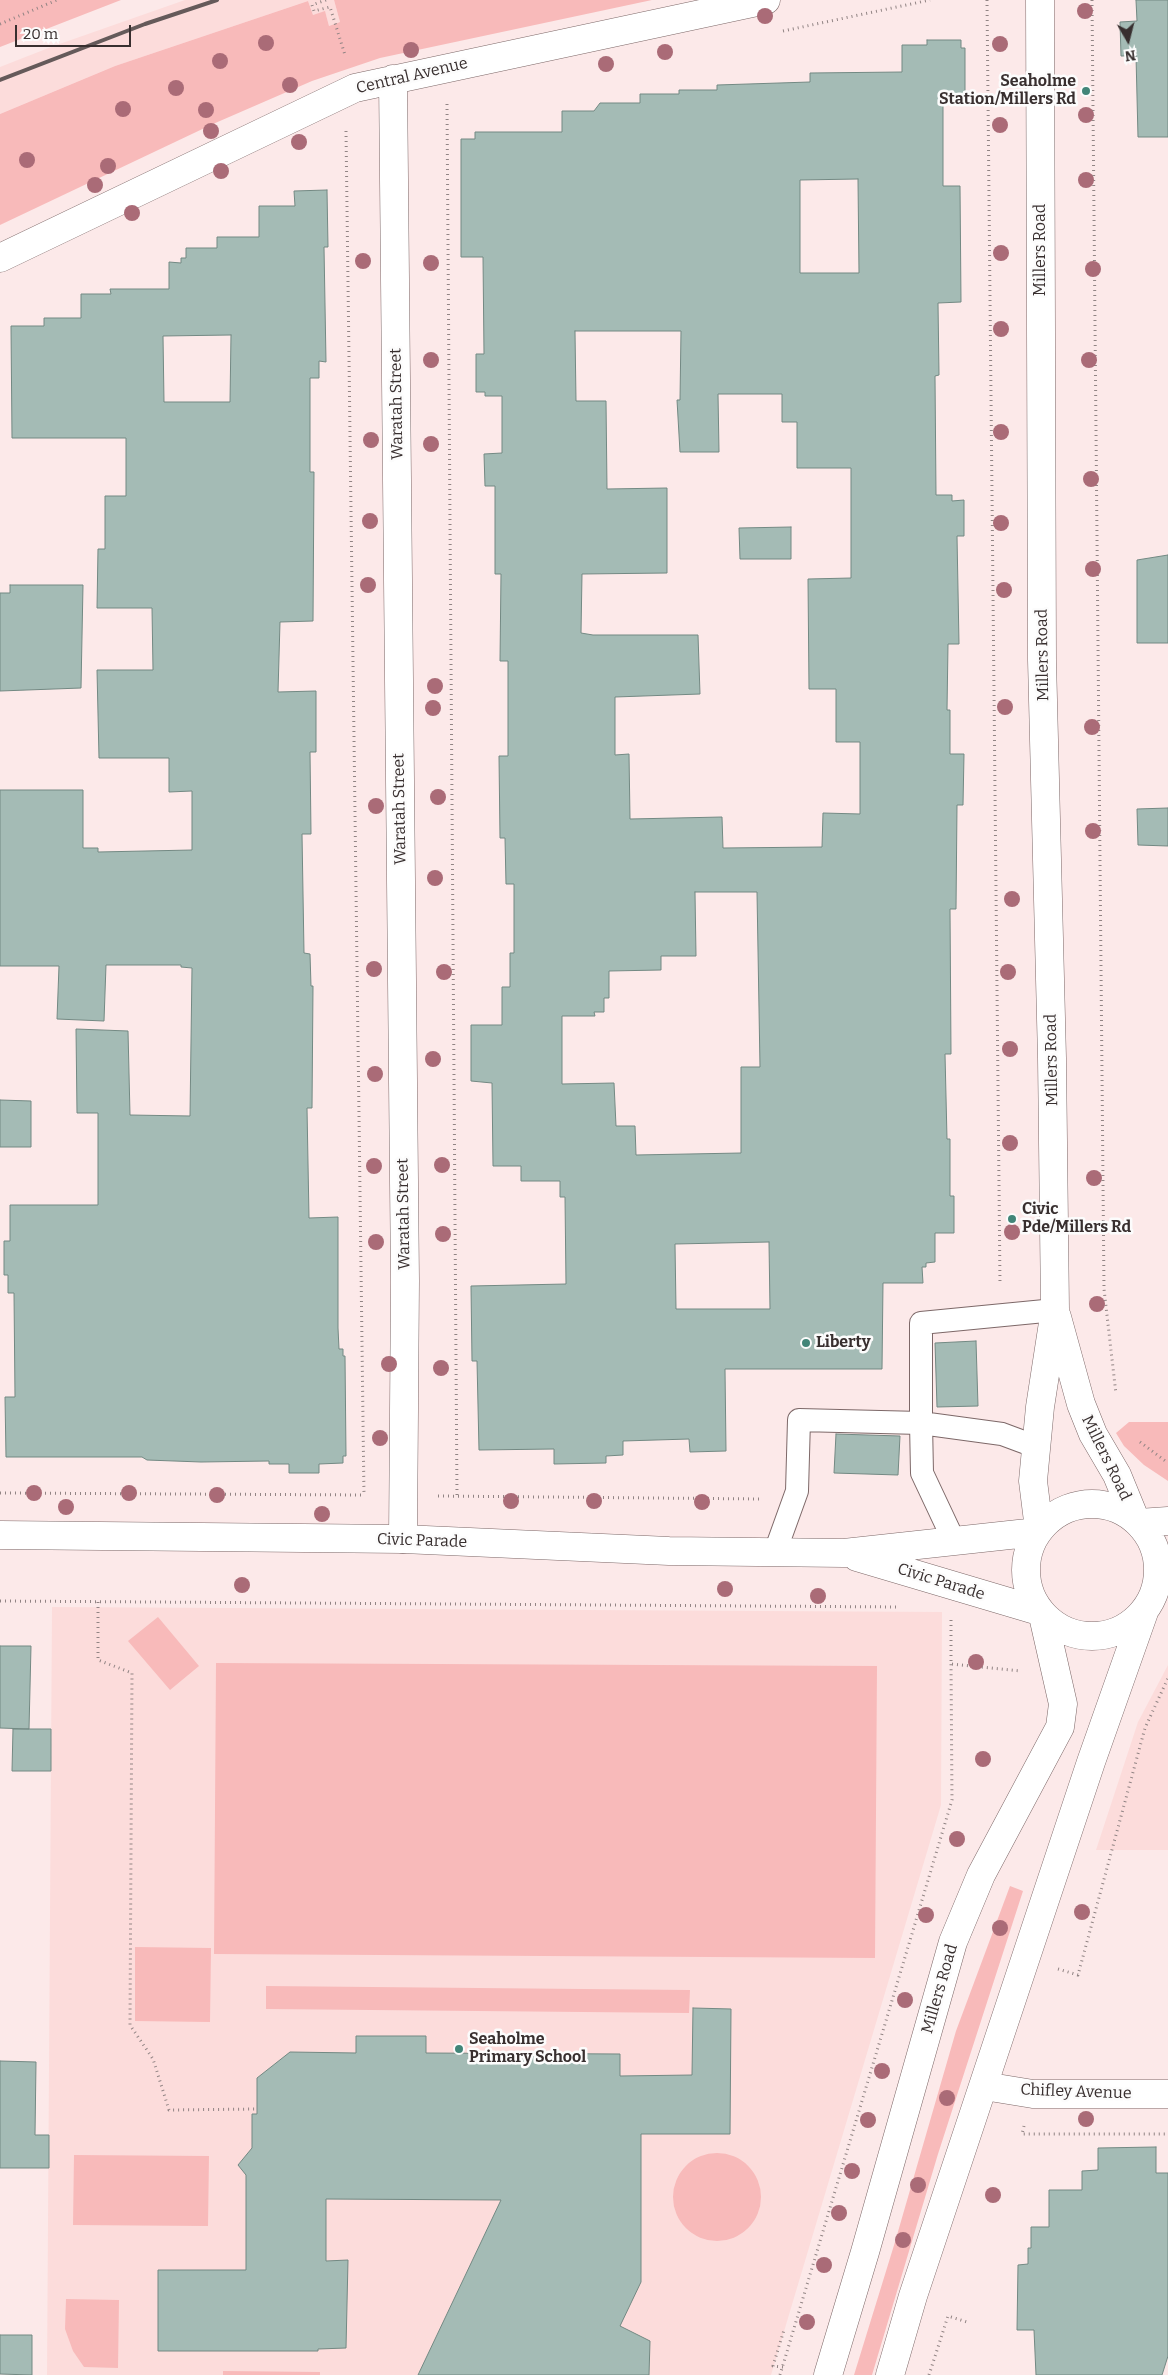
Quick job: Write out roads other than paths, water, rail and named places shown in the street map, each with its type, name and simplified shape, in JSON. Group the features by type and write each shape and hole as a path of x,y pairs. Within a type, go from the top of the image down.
{"main road":[{"name":"Central Avenue","path":"0,258 355,88 766,0"},
{"name":"Millers Road","path":"1038,1531 1033,1481 1040,1407 1055,1310 1052,1058 1042,660 1040,0"},
{"name":"Waratah Street","path":"393,80 405,1280 404,1539"},
{"name":"Millers Road","path":"1055,1310 1081,1404 1093,1434 1117,1476 1137,1521"},
{"path":"890,2375 913,2296 1091,1762 1153,1604 1159,1573 1154,1547 1137,1521 1117,1508 1096,1504 1075,1506 1055,1514 1038,1531 1028,1551 1025,1572 1029,1593 1041,1614 1058,1628 1076,1634 1094,1636 1113,1633 1130,1625 1153,1604"},
{"path":"1137,1521 1168,1521"},
{"name":"Civic Parade","path":"0,1535 404,1539 669,1551 844,1553 1038,1531"},
{"name":"Civic Parade","path":"844,1553 1041,1614"},
{"name":"Millers Road","path":"828,2375 953,1942 981,1875 1060,1728 1063,1704 1041,1614"},
{"name":"Chifley Avenue","path":"984,2086 1033,2094 1168,2094"}],"lane":[{"path":"954,1541 922,1473 921,1323 1055,1310"},
{"path":"775,1552 797,1491 799,1420 922,1423 1002,1434 1037,1447"}],"railway":[{"path":"0,80 145,24 217,0"}],"place":[{"name":"Seaholme Station/Millers Rd","path":"1086,91"},
{"name":"Civic Pde/Millers Rd","path":"1012,1219"},
{"name":"Liberty","path":"806,1343"},
{"name":"Seaholme Primary School","path":"459,2049"}]}
